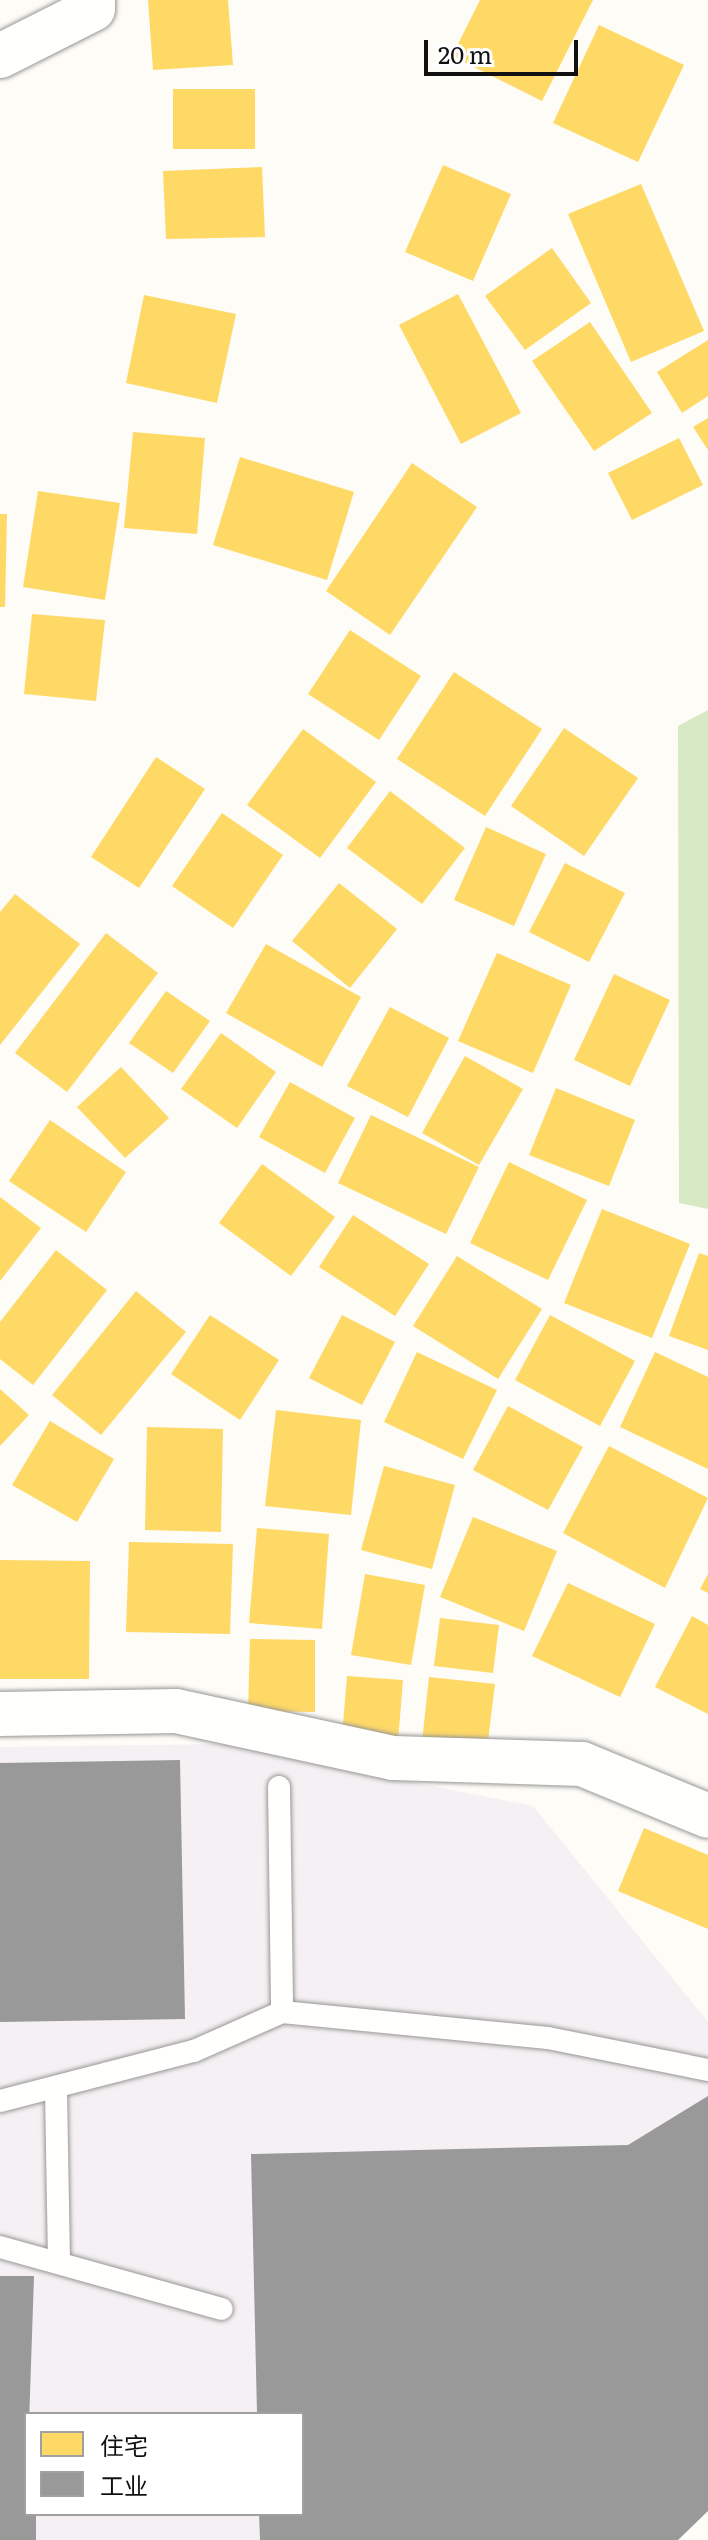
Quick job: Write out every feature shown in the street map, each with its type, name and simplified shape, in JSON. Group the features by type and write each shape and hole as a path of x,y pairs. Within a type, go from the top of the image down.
{"street":[{"path":"0,56 93,9 93,0"},
{"path":"0,1714 176,1711 393,1758 582,1764 708,1816"}],"lane":[{"path":"279,1787 282,2012"},
{"path":"0,2101 56,2090 194,2051 282,2012 548,2038 708,2070"},
{"path":"56,2090 59,2261"},
{"path":"0,2247 222,2309"}],"shaded area":[{"path":"221,1744 533,1806 708,2022 708,2511 678,2540 0,2540 0,1747"}],"green space":[{"path":"708,710 708,1209 679,1203 678,726"}],"building: 住宅":[{"path":"148,0 228,0 233,65 153,70"},
{"path":"480,0 593,0 542,101 452,56"},
{"path":"599,25 684,65 638,162 553,123"},
{"path":"173,89 255,89 255,149 173,149"},
{"path":"443,165 511,194 473,281 405,252"},
{"path":"262,167 265,237 166,239 163,171"},
{"path":"641,184 704,331 631,362 568,214"},
{"path":"552,248 591,303 525,350 485,296"},
{"path":"458,294 521,413 461,444 399,325"},
{"path":"144,295 236,314 217,403 126,383"},
{"path":"590,322 652,413 594,451 532,361"},
{"path":"708,340 708,396 682,413 657,372"},
{"path":"708,418 708,450 693,427"},
{"path":"133,432 205,438 197,534 124,528"},
{"path":"679,438 703,485 632,520 608,473"},
{"path":"240,457 354,492 327,580 213,545"},
{"path":"412,463 477,507 390,635 326,591"},
{"path":"38,491 120,503 105,600 23,587"},
{"path":"0,514 7,514 5,607 0,607"},
{"path":"32,614 105,620 96,701 24,694"},
{"path":"350,630 421,676 379,740 308,694"},
{"path":"454,672 542,729 485,816 397,759"},
{"path":"564,728 638,778 584,856 511,806"},
{"path":"303,729 376,782 320,858 247,805"},
{"path":"156,757 205,789 139,888 91,857"},
{"path":"390,791 465,848 422,904 347,848"},
{"path":"222,813 283,855 233,928 172,886"},
{"path":"486,827 546,854 514,926 454,900"},
{"path":"565,863 625,893 589,962 529,932"},
{"path":"339,883 397,929 350,988 292,941"},
{"path":"15,894 80,944 0,1045 0,912"},
{"path":"106,933 158,973 67,1092 15,1053"},
{"path":"266,944 361,997 322,1067 226,1013"},
{"path":"497,953 571,985 533,1073 458,1041"},
{"path":"614,974 670,1000 630,1086 574,1060"},
{"path":"166,991 210,1021 173,1073 129,1043"},
{"path":"390,1007 449,1038 408,1117 347,1086"},
{"path":"221,1033 276,1072 237,1128 181,1089"},
{"path":"465,1056 523,1089 479,1165 422,1133"},
{"path":"121,1067 169,1118 125,1158 77,1107"},
{"path":"290,1082 355,1118 325,1173 259,1137"},
{"path":"556,1088 635,1120 609,1186 529,1155"},
{"path":"371,1115 479,1167 446,1234 338,1183"},
{"path":"50,1120 126,1172 86,1232 9,1181"},
{"path":"509,1162 587,1200 548,1280 470,1243"},
{"path":"262,1164 335,1217 291,1276 219,1223"},
{"path":"0,1197 41,1228 0,1281"},
{"path":"602,1209 690,1244 652,1338 564,1303"},
{"path":"353,1215 429,1264 395,1316 319,1267"},
{"path":"56,1250 107,1290 33,1385 0,1359 0,1322"},
{"path":"699,1253 708,1256 708,1350 669,1336"},
{"path":"457,1256 542,1309 498,1379 413,1326"},
{"path":"136,1291 186,1332 101,1435 52,1395"},
{"path":"210,1315 279,1360 240,1420 171,1374"},
{"path":"342,1315 395,1342 362,1405 309,1378"},
{"path":"550,1315 635,1361 600,1426 515,1380"},
{"path":"417,1352 497,1390 463,1459 384,1422"},
{"path":"655,1352 708,1377 708,1469 620,1427"},
{"path":"0,1389 29,1415 0,1446"},
{"path":"508,1406 583,1447 548,1510 473,1470"},
{"path":"276,1410 361,1420 351,1515 265,1506"},
{"path":"50,1421 114,1459 77,1522 12,1485"},
{"path":"147,1427 223,1429 221,1532 145,1530"},
{"path":"609,1446 708,1498 665,1588 563,1533"},
{"path":"384,1466 455,1485 432,1569 361,1550"},
{"path":"473,1517 557,1551 524,1631 440,1597"},
{"path":"257,1528 329,1534 322,1629 249,1623"},
{"path":"129,1542 233,1544 230,1634 126,1632"},
{"path":"0,1560 90,1561 89,1679 0,1679"},
{"path":"365,1574 425,1585 411,1665 351,1655"},
{"path":"708,1574 708,1593 700,1589"},
{"path":"568,1583 655,1624 620,1697 532,1656"},
{"path":"692,1616 708,1625 708,1714 655,1687"},
{"path":"440,1618 499,1625 493,1673 434,1666"},
{"path":"250,1639 315,1640 315,1712 248,1711"},
{"path":"347,1676 403,1680 398,1741 342,1737"},
{"path":"429,1677 495,1684 487,1749 422,1742"},
{"path":"644,1828 708,1855 708,1929 618,1891"}],"building: 工业":[{"path":"180,1760 185,2019 0,2022 0,1763"},
{"path":"708,2096 708,2511 678,2540 260,2540 259,2516 304,2516 304,2412 257,2412 251,2154 628,2145"},
{"path":"0,2276 34,2276 29,2412 24,2412 24,2516 36,2516 36,2540 0,2540"}]}
